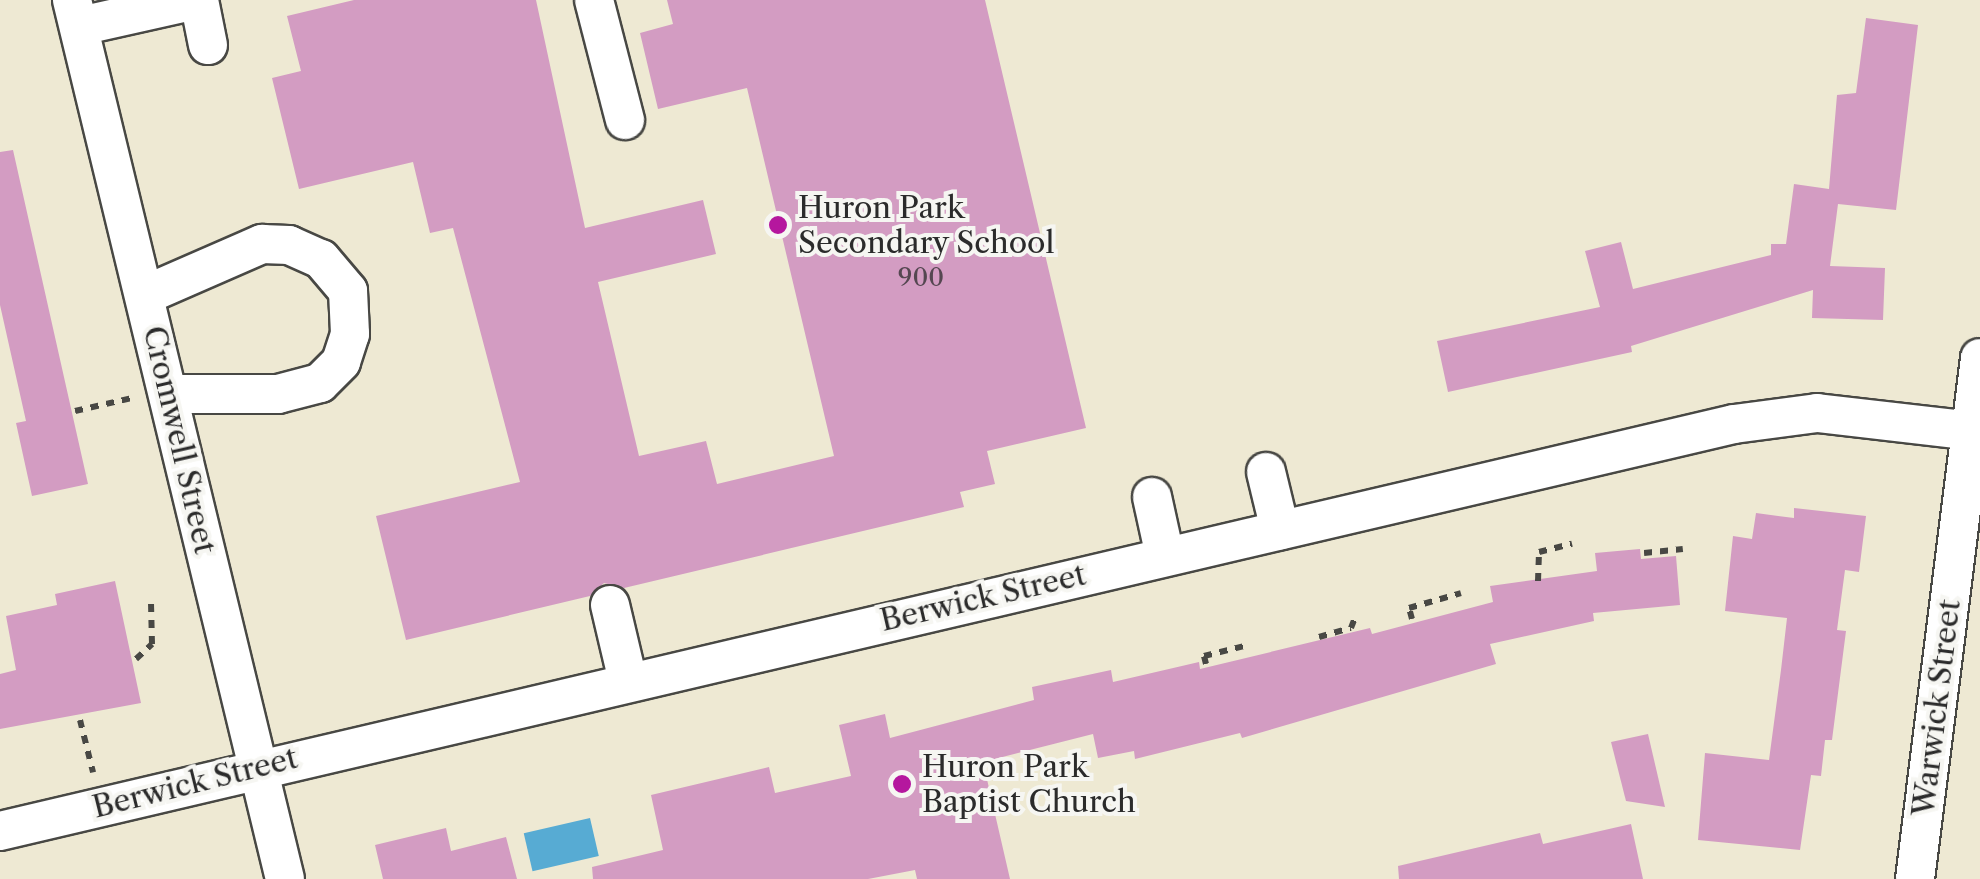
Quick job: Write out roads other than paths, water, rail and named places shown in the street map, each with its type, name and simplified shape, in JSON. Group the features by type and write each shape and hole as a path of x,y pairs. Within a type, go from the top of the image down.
{"street":[{"path":"76,13 197,0 208,45"},
{"path":"594,0 625,120"},
{"name":"Cromwell Street","path":"76,13 145,295 155,395 247,736 260,766 286,879"},
{"path":"145,295 262,244 289,245 321,259 348,290 350,334 341,362 320,383 278,394 155,395"},
{"name":"Warwick Street","path":"1915,879 1980,358"},
{"name":"Berwick Street","path":"0,831 260,766 1780,416 1885,418 1972,431"},
{"path":"1266,472 1280,530"},
{"path":"1152,498 1164,556"},
{"path":"610,605 628,681"}],"water":[{"path":"590,818 599,856 533,871 524,833"}],"place":[{"name":"Huron Park Secondary School","path":"778,225"},
{"name":"Huron Park Baptist Church","path":"902,784"}]}
